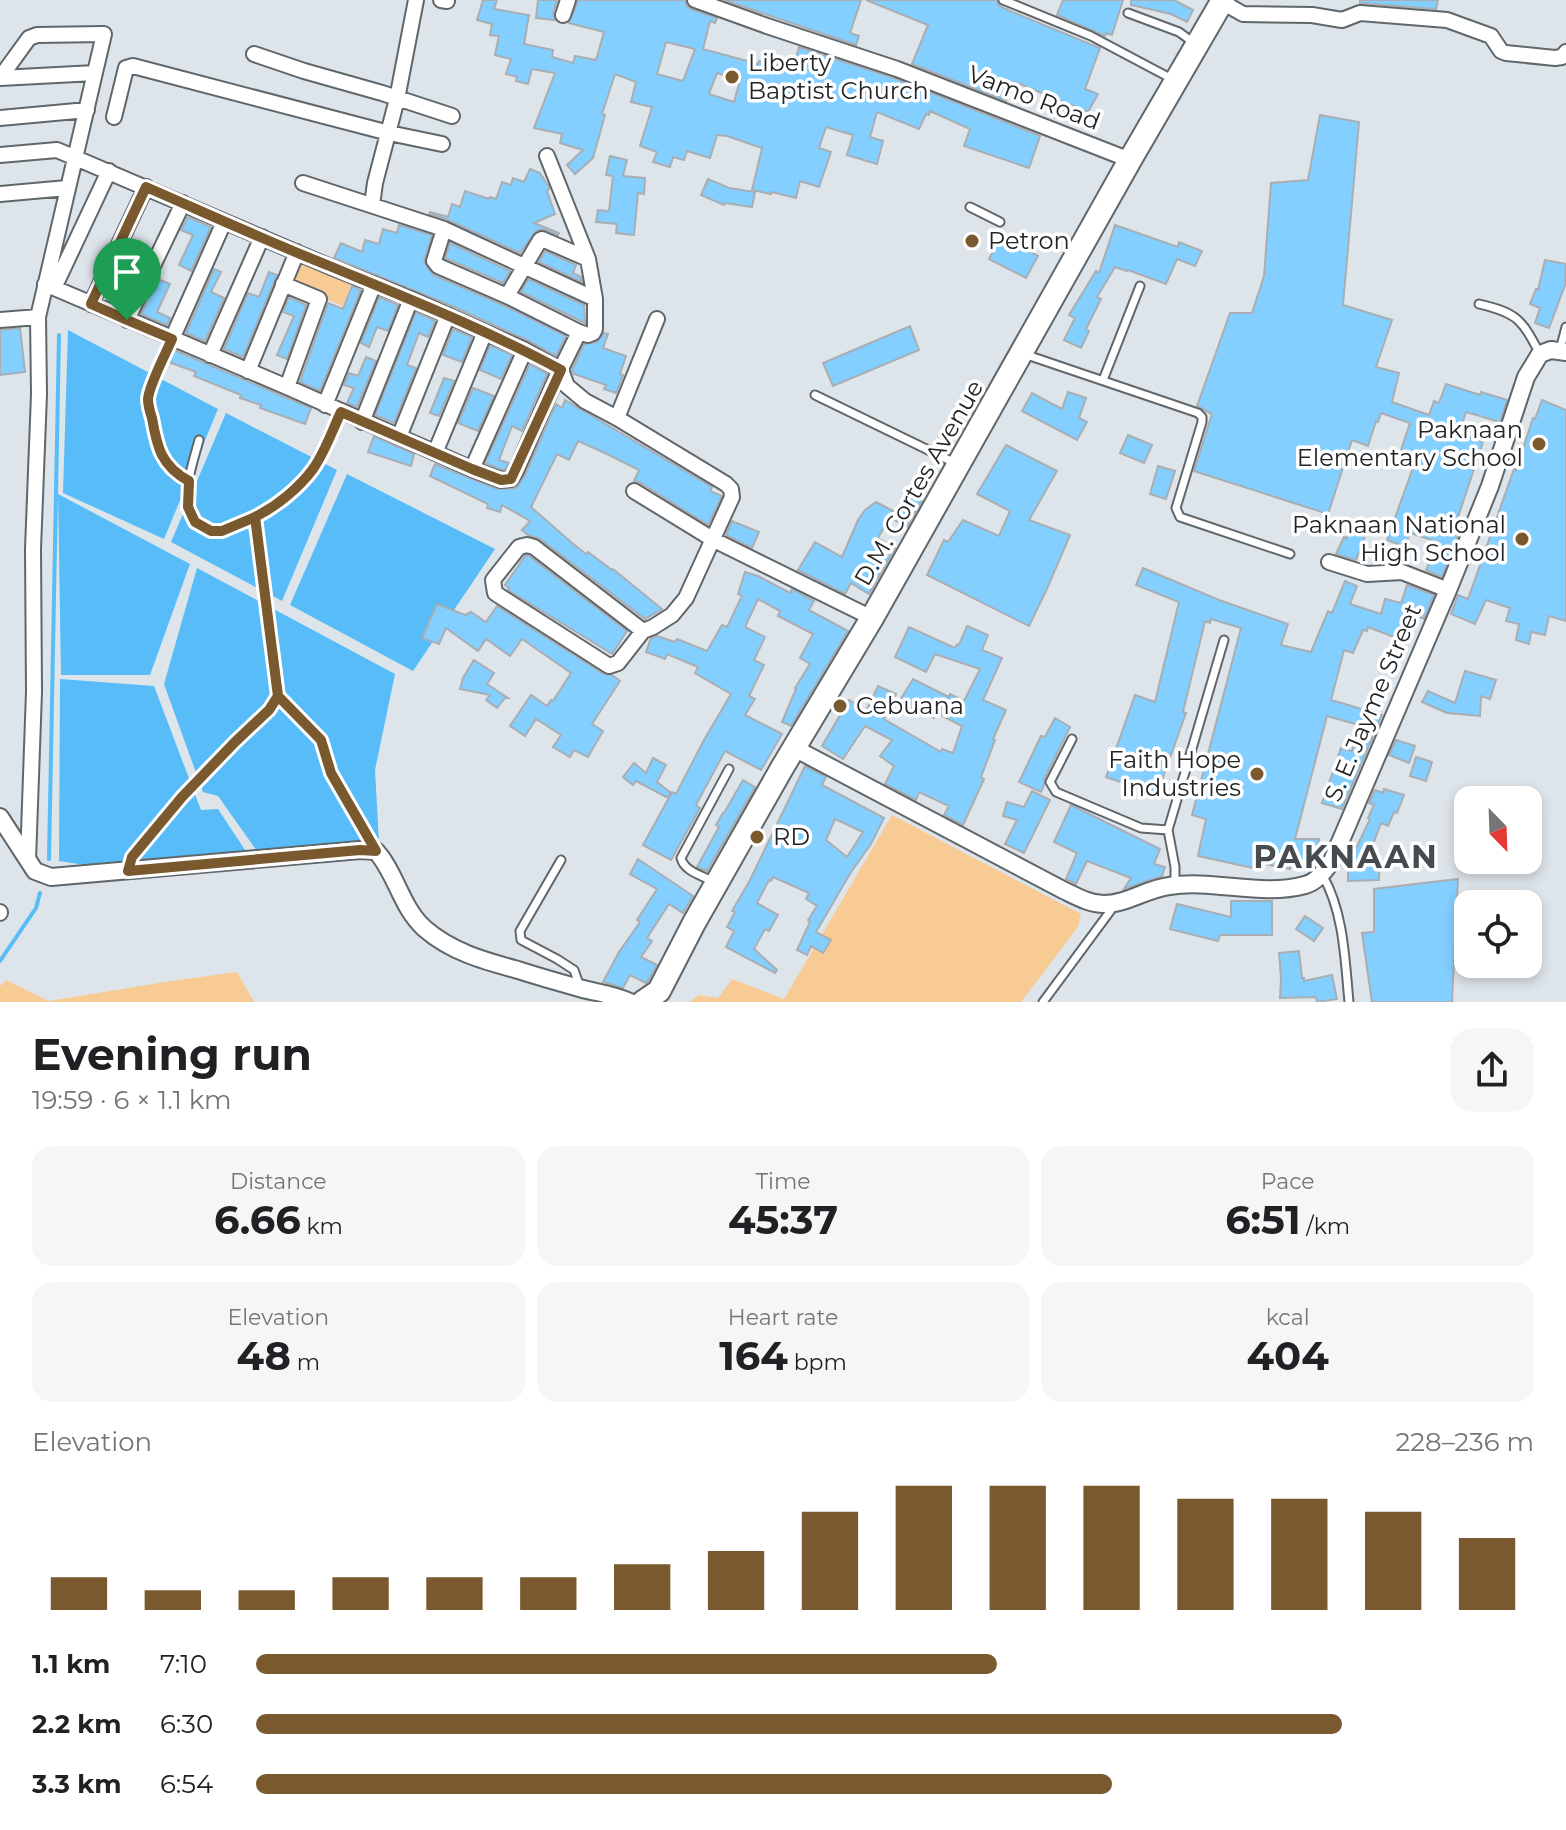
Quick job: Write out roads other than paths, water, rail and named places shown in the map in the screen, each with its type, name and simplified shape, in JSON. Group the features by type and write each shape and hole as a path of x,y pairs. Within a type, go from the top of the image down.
{"highway":[{"name":"D.M. Cortes Avenue","path":"653,998 1222,1"}],"street":[{"path":"372,205 416,0"},
{"name":"Vamo Road","path":"697,0 897,69 1130,160"},
{"path":"1222,1 1243,14 1312,15 1342,20 1362,7 1447,20 1491,36 1501,51 1506,53 1555,58 1562,57 1566,52"},
{"path":"0,78 29,38 37,35 104,34 67,188 50,286"},
{"path":"254,54 452,116"},
{"path":"114,117 126,68 133,66 442,144"},
{"path":"0,78 95,73"},
{"path":"0,118 87,110"},
{"path":"0,155 57,150 448,315 561,370 567,386 574,393 726,484 731,489 732,497 686,598 672,615 643,631 618,663 609,666 495,593 493,580 519,547 534,547 643,631"},
{"path":"444,229 434,261 438,266 579,332 593,333 595,299 588,259 547,156"},
{"path":"32,866 33,549 39,409 38,317 50,286 109,171"},
{"path":"303,183 444,229 595,299"},
{"path":"91,304 146,187"},
{"path":"0,194 67,188"},
{"path":"127,320 183,203"},
{"path":"172,339 224,222"},
{"path":"210,355 262,237"},
{"path":"507,296 542,239 588,259"},
{"path":"248,371 297,252"},
{"path":"283,284 319,299 287,387"},
{"path":"325,405 374,284"},
{"path":"50,286 501,480 511,479 579,332"},
{"path":"362,422 411,299"},
{"path":"399,437 448,315"},
{"path":"0,320 38,317"},
{"path":"617,418 657,319"},
{"path":"435,453 485,332"},
{"path":"472,469 525,350"},
{"path":"1540,354 1551,350 1563,351"},
{"name":"S. E. Jayme Street","path":"1322,874 1332,861 1448,590 1490,486 1526,377 1540,354"},
{"path":"634,491 714,540 872,618"},
{"path":"1329,562 1367,574 1402,572 1448,590"},
{"path":"794,748 1088,902 1115,904 1163,886 1175,885 1288,888 1308,885 1322,874"},
{"path":"0,817 32,866 51,877 376,851 385,861 412,914 434,935 470,956 622,1000"}],"lane":[{"path":"1003,0 1091,36 1176,81"},
{"path":"1128,13 1179,32 1196,44"},
{"path":"970,207 1000,222"},
{"path":"1103,380 1140,286"},
{"path":"1479,304 1502,309 1524,324 1540,354"},
{"path":"1563,351 1566,327"},
{"path":"172,339 148,399 156,444 176,474 189,481"},
{"path":"1022,353 1198,413 1202,422 1176,508 1180,517 1290,554"},
{"path":"815,395 959,465"},
{"path":"199,440 189,481 188,507 195,522 211,531 222,531 268,511 300,484 314,467 341,412"},
{"path":"255,517 278,696 321,740 331,773 376,851"},
{"path":"1175,885 1168,830 1224,640"},
{"path":"128,871 132,857 182,797 269,710 278,696"},
{"path":"1072,739 1050,782 1053,789 1141,828 1168,830"},
{"path":"717,883 693,872 682,864 681,858 729,769"},
{"path":"561,860 520,931 521,940 574,970 581,989"},
{"path":"1322,874 1331,890 1336,910 1349,1002"},
{"path":"1043,1002 1115,904"}],"water":[{"path":"68,330 218,409 164,539 63,493"},
{"path":"226,413 337,470 282,601 171,542"},
{"path":"347,474 495,549 413,671 290,605"},
{"path":"58,494 190,564 150,675 61,675"},
{"path":"197,568 395,674 375,770 379,842 259,854 218,796 203,792 164,684"},
{"path":"60,679 154,686 201,810 218,809 249,856 98,867 59,861"}],"waterway":[{"path":"49,859 59,335"},
{"path":"0,961 36,908 40,893"}],"place":[{"name":"Liberty Baptist Church","path":"732,77"},
{"name":"Petron","path":"972,241"},
{"name":"Paknaan Elementary School","path":"1539,444"},
{"name":"Paknaan National High School","path":"1522,539"},
{"name":"Cebuana","path":"840,706"},
{"name":"Faith Hope Industries","path":"1257,774"},
{"name":"RD","path":"757,837"}],"district":[{"name":"PAKNAAN","path":"1346,857"}]}
